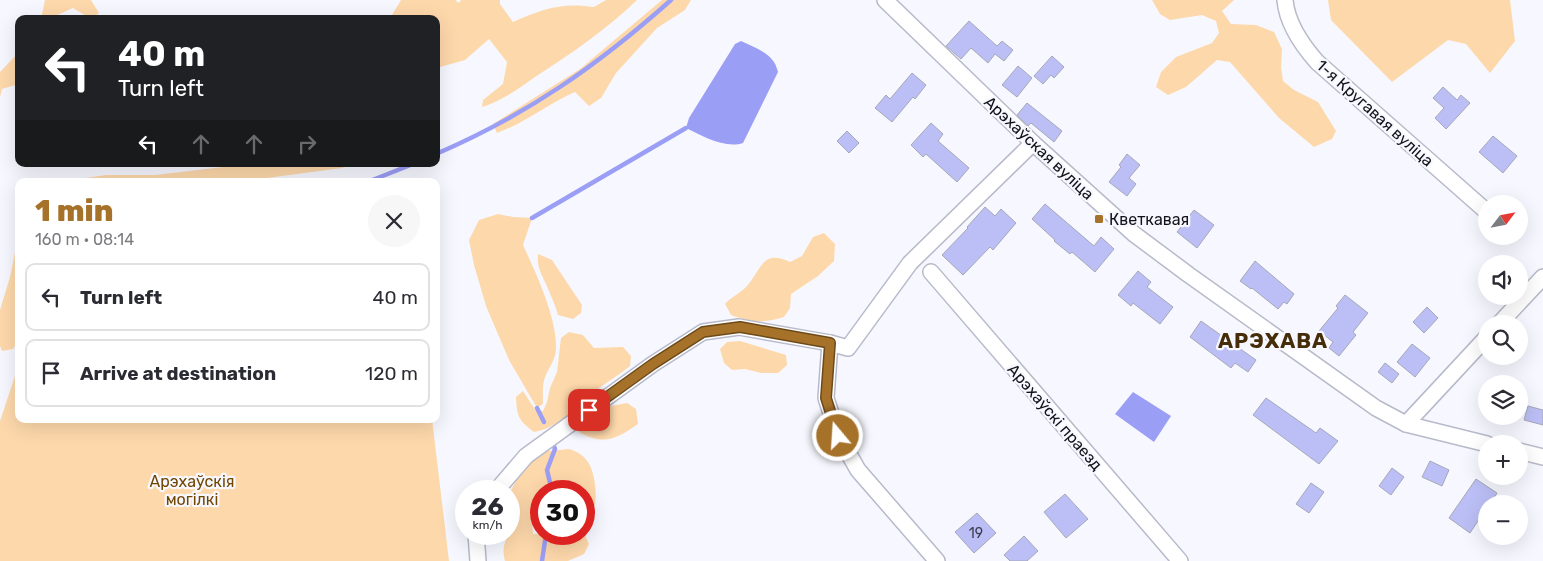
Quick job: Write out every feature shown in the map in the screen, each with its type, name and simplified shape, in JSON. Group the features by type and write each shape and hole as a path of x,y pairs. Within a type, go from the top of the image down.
{"street":[{"name":"Арэхаўская вуліца","path":"885,0 1033,143 1106,210 1189,275 1376,408 1406,424 1478,442"},
{"name":"1-я Кругавая вуліца","path":"1285,0 1285,7 1292,25 1304,47 1317,62 1478,204"},
{"path":"505,480 526,456 653,364 703,332 740,327 848,348 910,263 1033,143"},
{"name":"Арэхаўскі праезд","path":"931,272 1180,561"},
{"path":"1507,315 1543,277"},
{"path":"830,343 826,398 838,436 858,470 937,561"},
{"path":"1406,424 1478,347"},
{"path":"1528,453 1543,457"},
{"path":"477,545 478,561"}],"green space":[{"path":"45,0 91,0 99,13 96,15 84,15 73,8 57,15 42,15"},
{"path":"401,0 455,0 459,3 461,0 500,0 500,4 513,22 533,13 562,6 594,7 606,0 637,0 601,31 562,59 510,94 482,107 483,100 503,84 507,62 489,39 465,60 440,67 440,15 392,15"},
{"path":"662,0 691,0 685,10 657,28 616,73 601,98 589,106 575,92 497,133 493,124 580,69"},
{"path":"1152,0 1234,0 1222,11 1231,24 1256,25 1274,32 1282,49 1281,67 1283,81 1294,90 1318,102 1336,131 1332,139 1314,147 1279,118 1230,62 1217,60 1186,87 1168,95 1156,87 1161,72 1176,57 1212,43 1219,33 1216,21 1202,15 1170,20 1160,14"},
{"path":"1328,0 1510,0 1515,41 1490,73 1466,44 1448,40 1392,82 1331,20"},
{"path":"15,56 15,85 2,89 0,97 0,72"},
{"path":"223,167 345,167 267,178 86,178 106,175 155,175"},
{"path":"498,214 532,218 523,245 549,310 553,323 556,348 554,360 544,380 543,404 537,408 509,360 486,306 474,265 469,240 479,220"},
{"path":"824,233 835,244 834,261 818,276 791,294 790,308 784,317 758,321 745,320 731,315 725,304 746,287 768,259 774,258 790,262 802,256 813,237"},
{"path":"15,253 15,346 13,349 2,351 0,346 0,310"},
{"path":"538,254 552,260 582,305 581,313 573,319 558,315 538,265"},
{"path":"569,332 583,335 594,348 623,347 631,356 630,366 595,391 567,416 543,430 534,432 519,417 516,397 523,391 536,411 543,411 557,372 561,338"},
{"path":"740,341 786,355 787,365 778,373 761,373 745,369 732,370 724,363 720,349 727,342"},
{"name":"Арэхаўскія могілкі","path":"15,376 15,423 432,423 449,561 0,561 0,421"},
{"path":"627,403 636,409 638,424 623,434 603,440 595,439 579,432 577,424 600,408"},
{"path":"569,449 575,451 585,458 592,470 594,480 530,480 530,545 588,545 584,554 568,561 505,561 503,551 504,545 520,545 520,480 516,480 521,467 538,452"}],"water":[{"path":"741,41 769,56 773,60 778,72 743,143 721,143 686,128 689,118 735,44"},
{"path":"1133,392 1171,416 1154,442 1115,414"}],"building":[{"path":"969,21 997,46 1002,41 1013,50 1004,61 995,54 988,63 971,48 961,59 946,46"},
{"path":"1052,56 1064,67 1054,78 1051,75 1043,84 1034,76"},
{"path":"1018,66 1032,78 1017,97 1002,85"},
{"path":"912,73 926,85 892,122 875,108 886,95 890,99"},
{"path":"1443,87 1457,100 1461,95 1470,103 1446,129 1435,118 1444,108 1433,98"},
{"path":"1027,103 1062,131 1054,142 1031,123 1028,126 1017,115"},
{"path":"931,123 943,134 938,141 969,168 957,182 926,154 923,157 911,145"},
{"path":"847,131 859,143 849,153 837,141"},
{"path":"1493,136 1517,156 1503,173 1479,152"},
{"path":"1127,154 1140,165 1129,178 1136,184 1127,196 1109,182 1121,167 1119,165"},
{"path":"1045,204 1094,246 1101,237 1114,249 1095,272 1072,252 1070,254 1054,241 1032,219"},
{"path":"985,207 995,216 1001,209 1016,223 993,250 990,247 963,275 942,255"},
{"path":"1194,210 1214,225 1197,248 1177,232"},
{"path":"1255,261 1294,294 1287,304 1284,302 1278,309 1240,281"},
{"path":"1138,271 1151,282 1147,287 1173,307 1160,324 1133,303 1131,306 1118,295"},
{"path":"1345,295 1368,313 1353,332 1356,335 1339,356 1329,348 1333,342 1319,331 1338,308 1336,306"},
{"path":"1427,307 1438,318 1424,333 1413,322"},
{"path":"1201,321 1256,360 1248,372 1235,363 1231,368 1190,337"},
{"path":"1412,344 1430,358 1415,377 1397,362"},
{"path":"1385,363 1399,374 1392,383 1378,372"},
{"path":"1266,398 1316,433 1320,428 1338,441 1319,464 1253,415"},
{"path":"1528,406 1543,410 1543,425 1528,421"},
{"path":"1430,461 1449,470 1442,486 1422,477"},
{"path":"1392,468 1404,477 1391,495 1379,486"},
{"path":"1476,479 1478,485 1485,485 1497,493 1496,495 1478,495 1478,521 1470,533 1449,518"},
{"path":"1311,483 1324,492 1309,513 1296,504"},
{"path":"1065,494 1088,519 1066,538 1044,512"},
{"path":"977,513 996,533 974,553 955,532"},
{"path":"1024,536 1038,551 1027,561 1010,561 1004,555"}],"waterway":[{"path":"440,152 501,123 560,87 616,46 671,0"},
{"path":"532,218 686,128"},
{"path":"378,178 405,167"},
{"path":"537,408 544,422"},
{"path":"549,480 547,470 555,449 552,441"},
{"path":"542,561 544,545"}],"place":[{"name":"Кветкавая","path":"1099,219"}],"district":[{"name":"АРЭХАВА","path":"1273,340"}],"route":[{"path":"589,410 653,364 703,332 740,327 830,343 826,398 838,436"}]}
